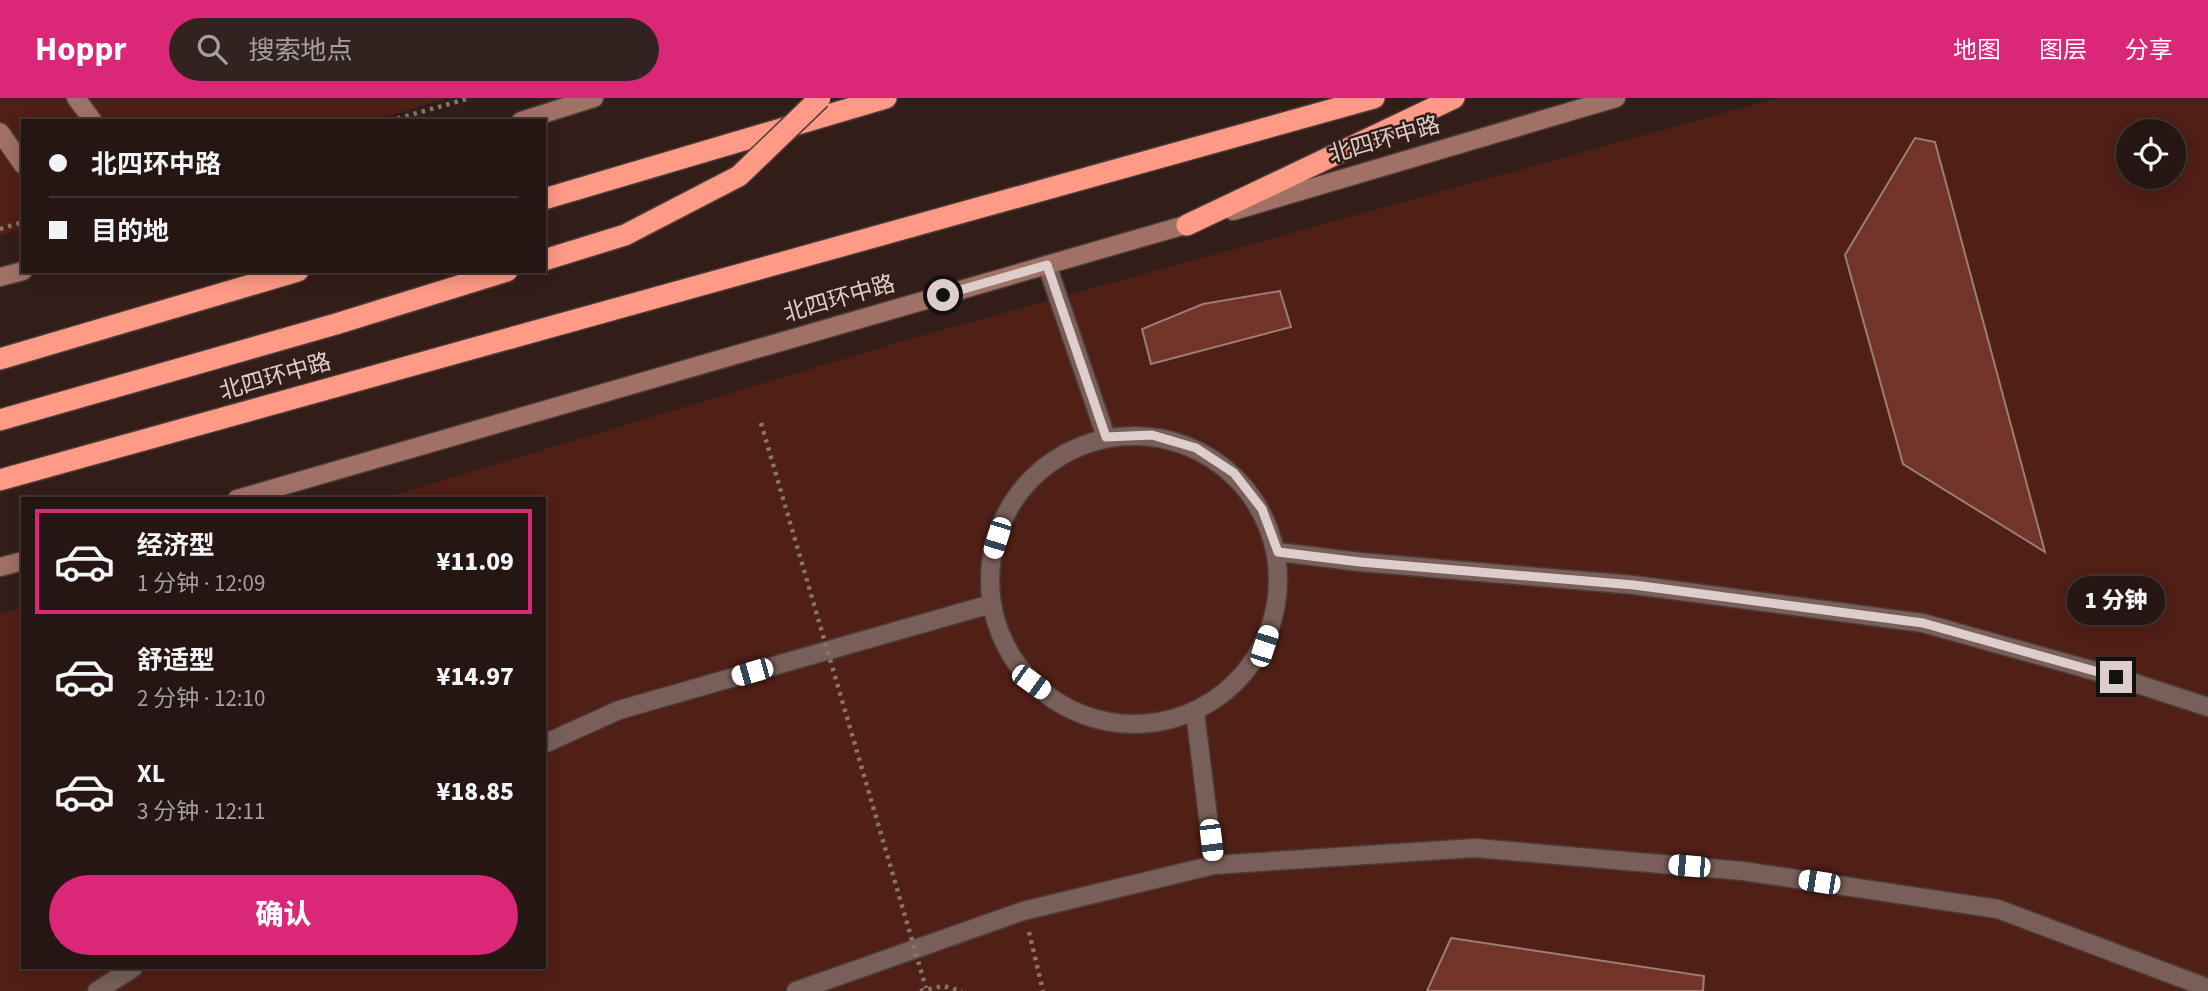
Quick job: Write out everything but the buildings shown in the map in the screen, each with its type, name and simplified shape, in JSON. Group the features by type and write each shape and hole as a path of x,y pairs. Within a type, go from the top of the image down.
{"highway":[{"path":"546,259 625,235 738,176 820,98"},
{"path":"546,198 886,98"},
{"name":"北四环中路","path":"0,480 1374,98"},
{"path":"1188,225 1454,98"},
{"path":"0,359 291,273"},
{"path":"0,420 336,324 502,273"}],"street":[{"path":"76,98 92,119"},
{"path":"527,119 594,98"},
{"name":"北四环中路","path":"244,497 1188,225 1616,98"},
{"path":"0,132 21,162"},
{"path":"1047,265 1106,437"},
{"path":"0,277 21,272"},
{"path":"1152,435 1196,448 1234,473 1262,509 1278,552 1279,600 1264,646 1235,684 1195,712 1152,724 1108,723 1066,708 1031,682 1005,646 991,604 990,560 1003,517 1016,498 1029,480 1064,453 1106,437 1152,435"},
{"path":"1278,552 1360,562 1634,585 1923,623 2116,677 2208,707"},
{"path":"0,567 21,562"},
{"path":"546,743 619,710 991,604"},
{"path":"1195,712 1214,865"},
{"path":"796,991 1023,911 1214,865 1475,848 1743,871 1998,909 2208,988"},
{"path":"97,991 132,969"}],"path":[{"path":"396,119 470,98"},
{"path":"0,229 21,223"},
{"path":"761,423 926,988"},
{"path":"1023,911 1043,991"},
{"path":"920,991 943,986 962,991"}],"shaded area":[{"path":"0,98 446,98 378,119 21,119 21,230 0,236"},
{"path":"1778,98 2208,98 2208,991 0,991 0,614 21,608 21,969 546,969 546,497 388,497 903,341"}],"route":[{"path":"943,295 1047,265 1106,437 1152,435 1196,448 1234,473 1262,509 1278,552 1360,562 1634,585 1923,623 2116,677"}]}
